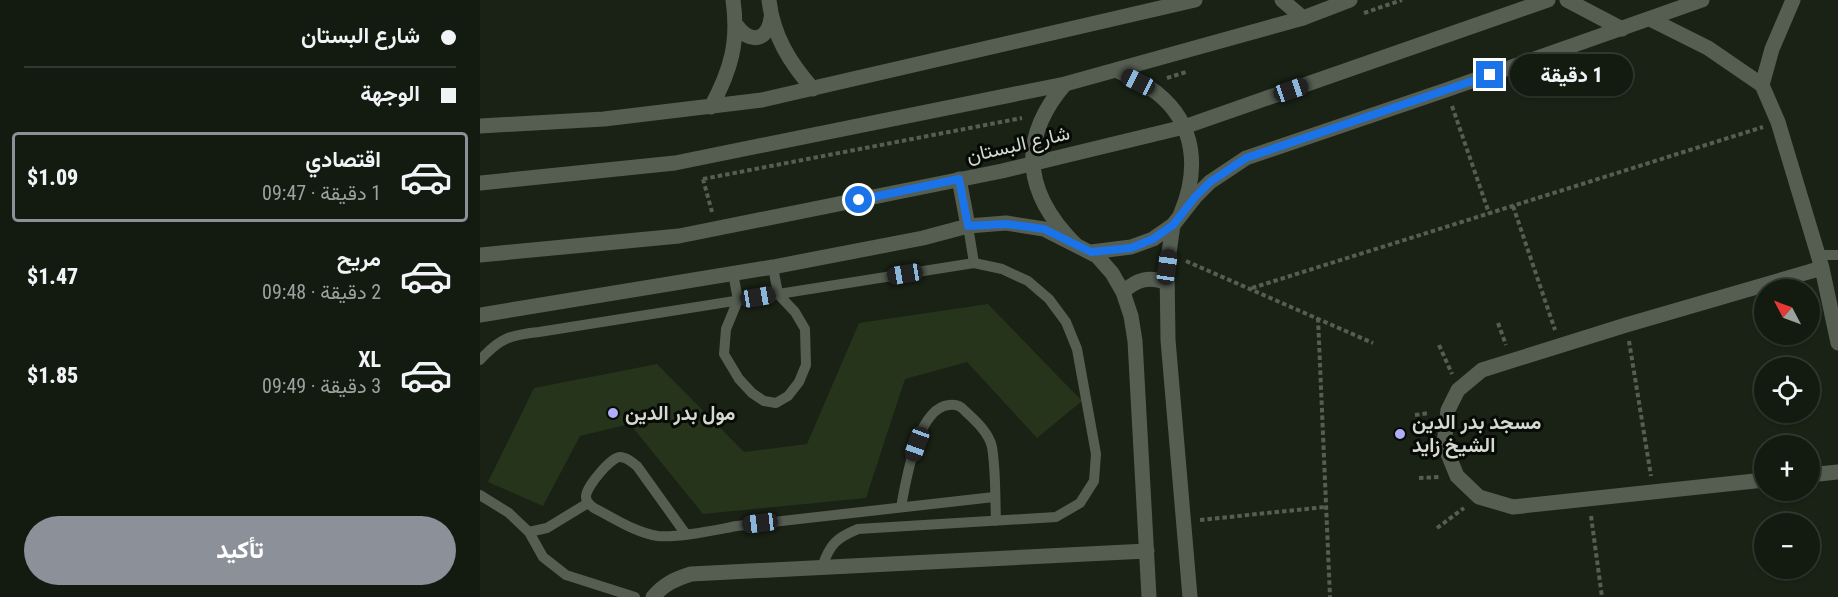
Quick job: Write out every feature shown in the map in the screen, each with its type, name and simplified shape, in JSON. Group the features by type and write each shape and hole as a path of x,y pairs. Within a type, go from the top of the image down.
{"street":[{"path":"711,107 725,82 733,54 737,26 733,0"},
{"path":"769,0 771,18 781,44 795,68 813,89"},
{"path":"480,126 604,119 762,100 1195,0"},
{"path":"1282,0 1303,18"},
{"path":"480,183 705,158 1065,84 1303,18 1323,5 1350,0"},
{"name":"شارع البستان","path":"480,255 679,236 959,179 1184,127 1548,0"},
{"path":"1566,0 1622,29"},
{"path":"1091,252 1131,248 1153,239 1177,219 1210,182 1246,158 1702,0"},
{"path":"1762,85 1772,49 1793,0"},
{"path":"737,26 743,34 752,38 762,36 769,28 771,18"},
{"path":"1650,19 1708,48 1762,85 1778,122 1820,262 1838,342"},
{"path":"1116,70 1157,93 1184,127 1191,148 1193,170 1189,192 1177,219 1169,253 1167,283 1168,340 1190,597"},
{"path":"1065,84 1051,101 1040,120 1034,141 1033,163 1037,188 1047,212 1076,245"},
{"path":"959,179 968,226"},
{"path":"480,315 773,267 923,238 968,226 1006,224 1044,229 1097,256 1112,273 1123,292 1131,316 1135,341 1149,597"},
{"path":"1754,481 1513,507 1479,497 1457,476 1444,444 1448,410 1458,390 1482,370 1820,262"},
{"path":"1123,292 1138,280 1148,278 1167,283"},
{"path":"1820,474 1838,472"},
{"path":"653,597 674,579 691,574 1147,551"}],"lane":[{"path":"968,226 974,263"},
{"path":"1820,262 1838,255"},
{"path":"480,360 493,346 514,334 974,263 1002,269 1028,281 1049,299 1066,322 1077,349 1096,454 1094,481 1080,503 1056,517 858,529 841,536 828,550 822,567"},
{"path":"733,273 738,300 726,329 724,354 739,379 752,393 764,401 776,403 788,396 799,382 806,365 805,329 795,312 778,294 773,267"},
{"path":"900,507 909,466 930,414 942,406 952,404 961,407 977,422 992,446 996,521"},
{"path":"685,533 637,466 630,460 620,457 613,459 587,488 585,495 594,508 646,533 667,536 994,497"},
{"path":"480,495 509,513 529,532 543,557 566,575 635,597"},
{"path":"529,532 547,528 588,502"}],"path":[{"path":"1353,17 1402,0"},
{"path":"1158,81 1188,71"},
{"path":"1446,90 1490,213"},
{"path":"703,179 1024,117 1023,129"},
{"path":"1252,288 1778,122"},
{"path":"705,158 703,179 713,213 724,227"},
{"path":"1513,206 1559,341"},
{"path":"1169,253 1373,343"},
{"path":"1318,318 1330,597"},
{"path":"1626,325 1654,493"},
{"path":"1439,345 1458,390"},
{"path":"1437,528 1479,497"},
{"path":"1588,500 1602,597"},
{"path":"1185,521 1325,507"}],"building":[{"name":"مول بدر الدين","path":"988,304 1082,401 1037,438 967,362 905,379 866,498 703,514 630,424 580,436 543,506 488,482 534,388 657,364 744,452 807,444 859,323"}],"place":[{"name":"مول بدر الدين","path":"613,413"},
{"name":"مسجد بدر الدين الشيخ زايد","path":"1400,434"}],"route":[{"path":"859,200 959,179 968,226 1006,224 1044,229 1091,252 1131,248 1153,239 1173,225 1210,182 1246,158 1490,75"}]}
